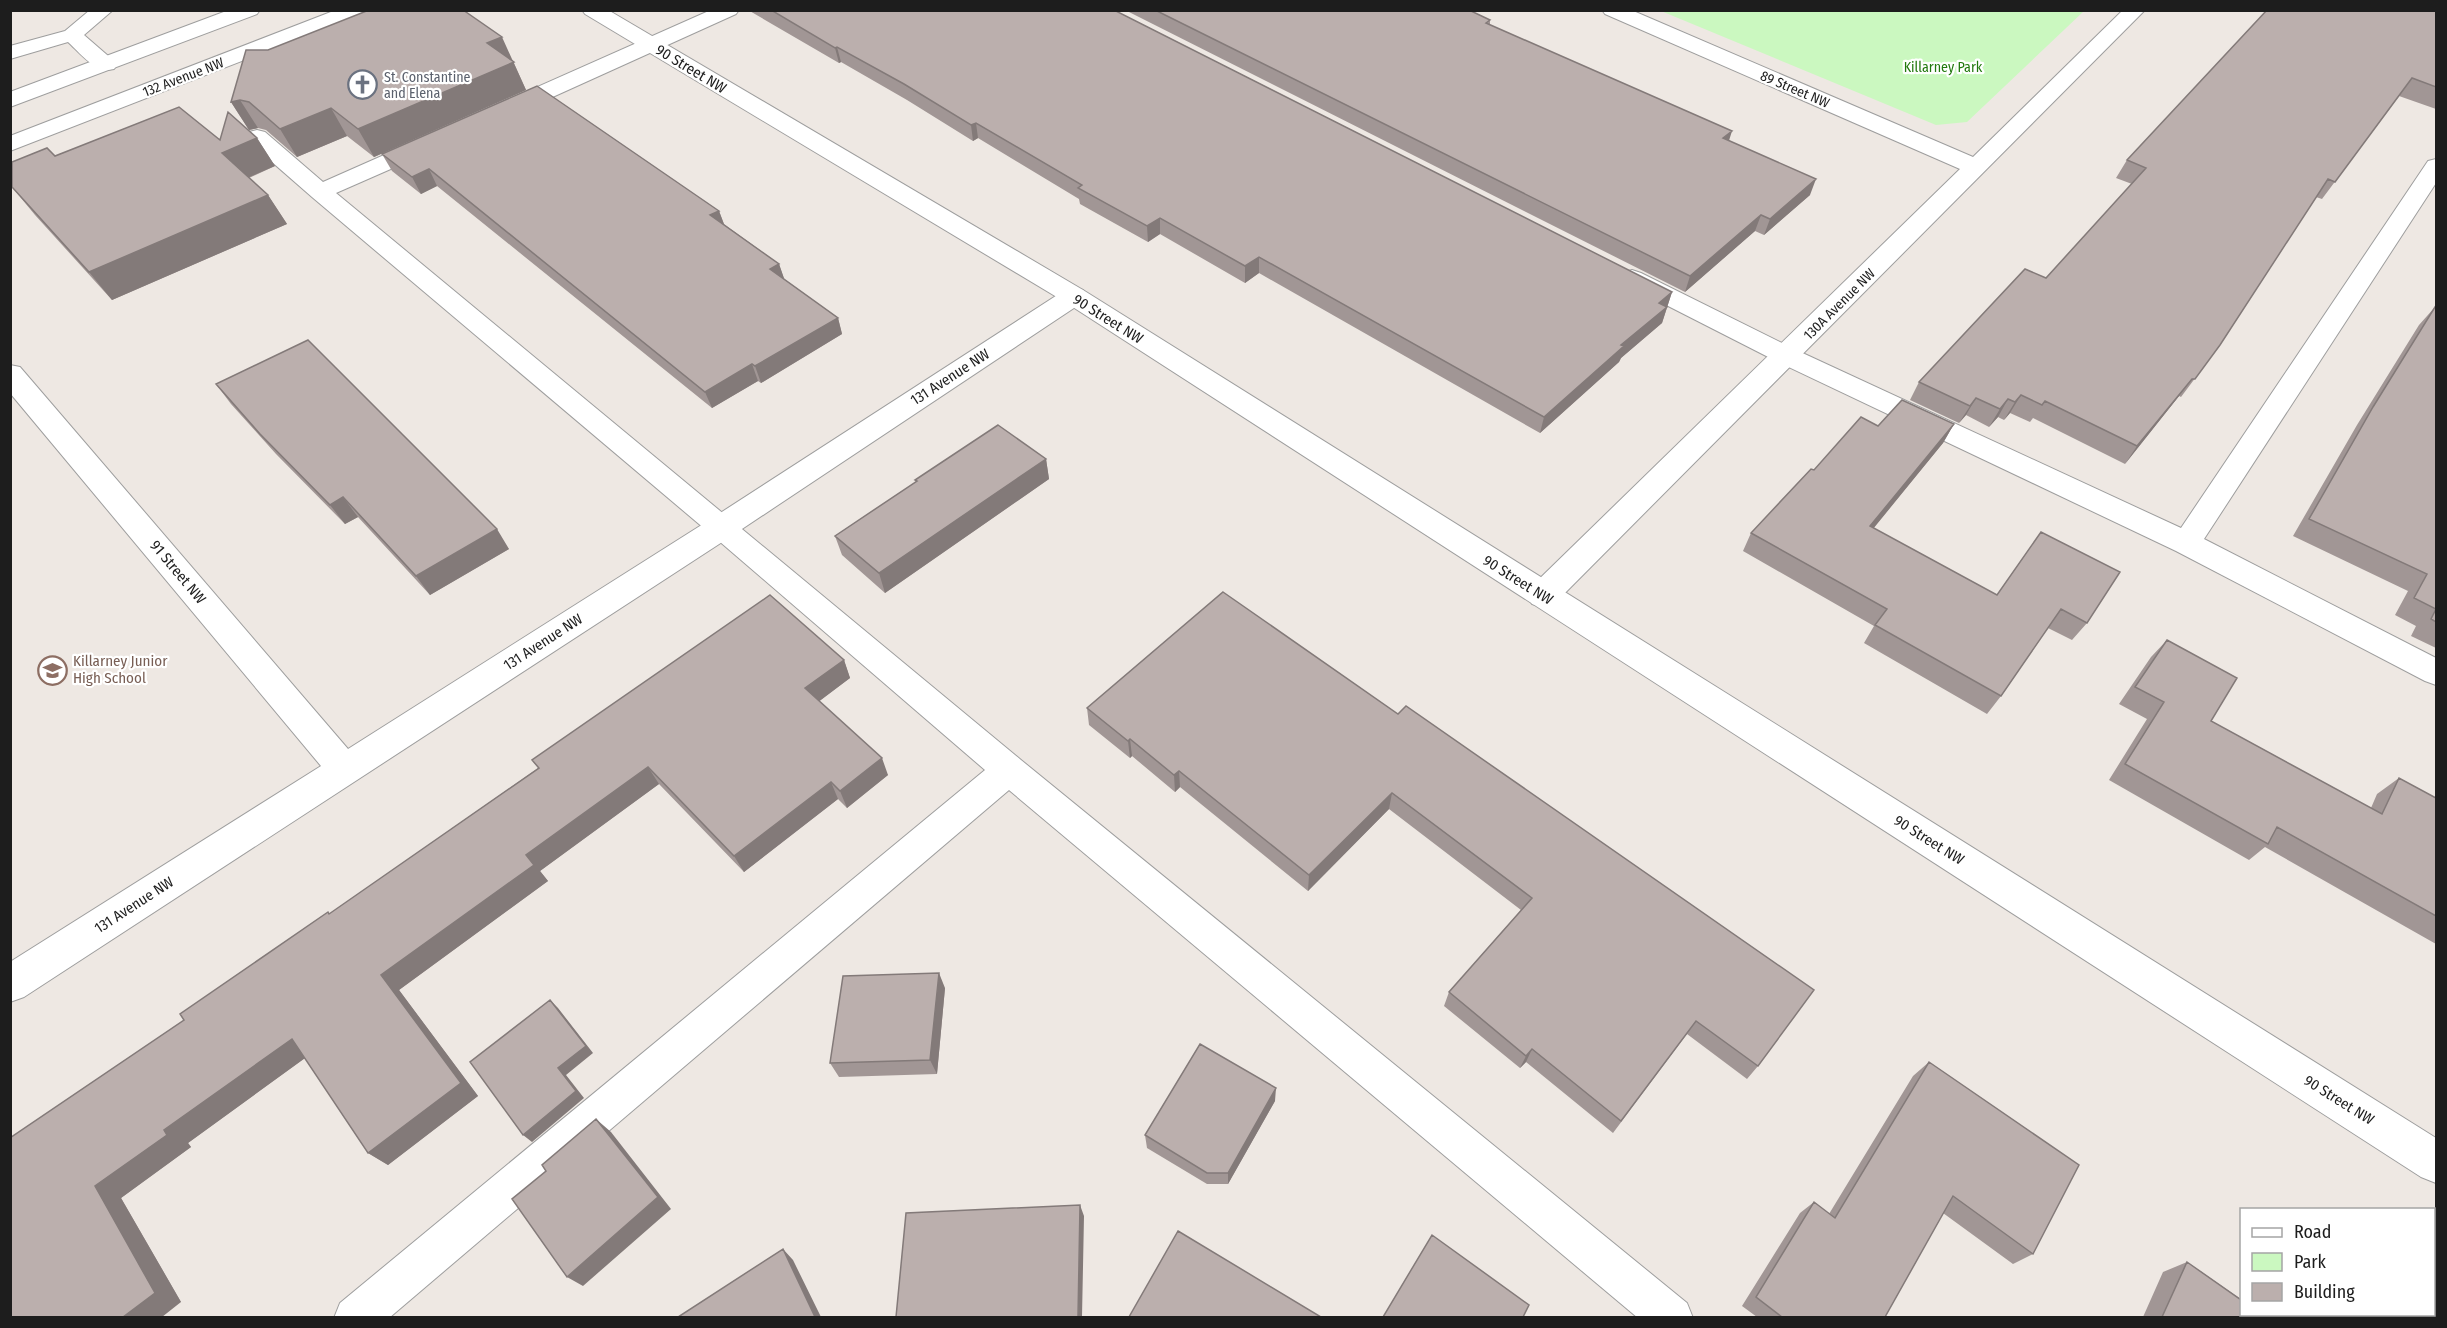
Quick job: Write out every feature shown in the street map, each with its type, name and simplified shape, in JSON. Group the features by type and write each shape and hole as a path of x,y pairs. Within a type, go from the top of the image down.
{"street":[{"path":"10,100 250,10"},
{"name":"132 Avenue NW","path":"10,144 356,10"},
{"name":"90 Street NW","path":"592,10 1074,297 2436,1162"},
{"name":"89 Street NW","path":"1612,10 1977,167"},
{"name":"130A Avenue NW","path":"1543,596 2135,10"},
{"name":"131 Avenue NW","path":"10,984 722,527 1074,297"},
{"name":"91 Street NW","path":"10,374 345,770"}],"lane":[{"path":"10,52 72,35 103,10"},
{"path":"489,117 729,10"},
{"path":"72,35 108,65"},
{"path":"320,192 447,136"},
{"path":"257,137 1009,770 1672,1317"},
{"path":"2186,543 2436,166"},
{"path":"1616,269 1787,356 2186,543 2436,672"},
{"path":"355,1317 1009,770"}],"green space":[{"name":"Killarney Park","path":"1661,11 2084,11 1967,122 1936,125"}],"building":[{"name":"St. Constantine and Elena","path":"369,10 463,10 502,37 487,43 514,62 358,129 331,108 280,129 249,102 240,100 231,102 246,50 268,50"},
{"path":"771,10 1114,10 1672,292 1659,303 1667,307 1621,345 1624,346 1544,417 1259,257 1245,266 1160,218 1147,226 1078,188 1082,185 976,123 971,125 904,84 837,47 835,48"},
{"path":"1155,10 1469,10 1490,20 1486,23 1732,131 1723,138 1816,179 1770,219 1761,215 1690,276"},
{"path":"2267,10 2436,10 2436,87 2412,78 2335,182 2328,179 2220,345 2195,379 2192,379 2137,446 2045,401 2042,405 2021,395 2015,402 2008,399 2000,409 1976,398 1970,406 1919,382 2025,269 2046,278 2146,168 2127,160"},
{"path":"537,86 719,211 710,215 779,264 770,269 838,318 705,392 429,169 412,177 382,154"},
{"path":"179,107 220,140 228,112 257,138 222,153 268,195 89,272 12,187 12,162 47,148 55,156"},
{"path":"2435,307 2436,609 2414,598 2427,574 2309,519 2373,407"},
{"path":"308,340 497,529 416,576 343,497 330,505 260,434 216,384"},
{"path":"1902,400 1954,424 1870,526 1997,595 2041,532 2120,572 2087,623 2061,609 2001,696 1875,625 1887,609 1751,533 1811,469 1814,470 1861,417 1878,426"},
{"path":"998,425 1046,459 879,573 835,536 917,481 915,480"},
{"path":"1223,592 1398,714 1406,706 1814,990 1758,1066 1696,1021 1621,1121 1532,1049 1526,1056 1449,992 1532,898 1392,793 1309,875 1179,771 1174,775 1087,708"},
{"path":"770,595 844,660 805,688 882,758 840,791 831,782 734,856 648,767 526,855 534,865 381,975 461,1083 368,1153 292,1039 164,1130 167,1135 95,1186 155,1293 123,1317 10,1317 10,1138 184,1020 180,1014 539,768 532,760"},
{"path":"2436,609 2436,622 2431,619"},
{"path":"2167,640 2237,678 2211,721 2382,814 2399,778 2436,798 2436,916 2277,827 2268,844 2125,764 2164,702 2135,687"},
{"path":"939,973 930,1060 830,1063 843,976"},
{"path":"550,1000 586,1046 558,1068 576,1091 523,1135 470,1062"},
{"path":"1200,1044 1276,1088 1228,1173 1207,1173 1145,1135"},
{"path":"1929,1062 2079,1165 2033,1254 1953,1196 1885,1317 1782,1317 1756,1297 1814,1202 1835,1218"},
{"path":"596,1119 658,1197 567,1277 512,1199 546,1171 542,1165"},
{"path":"1080,1205 1078,1317 896,1317 906,1213"},
{"path":"1178,1231 1321,1317 1129,1317"},
{"path":"1432,1235 1529,1305 1523,1317 1383,1317"},
{"path":"783,1249 815,1317 678,1317"},
{"path":"2187,1262 2240,1299 2240,1316 2267,1317 2162,1317"}],"place":[{"name":"St. Constantine and Elena","path":"363,85"},
{"name":"Killarney Junior High School","path":"52,670"}]}
